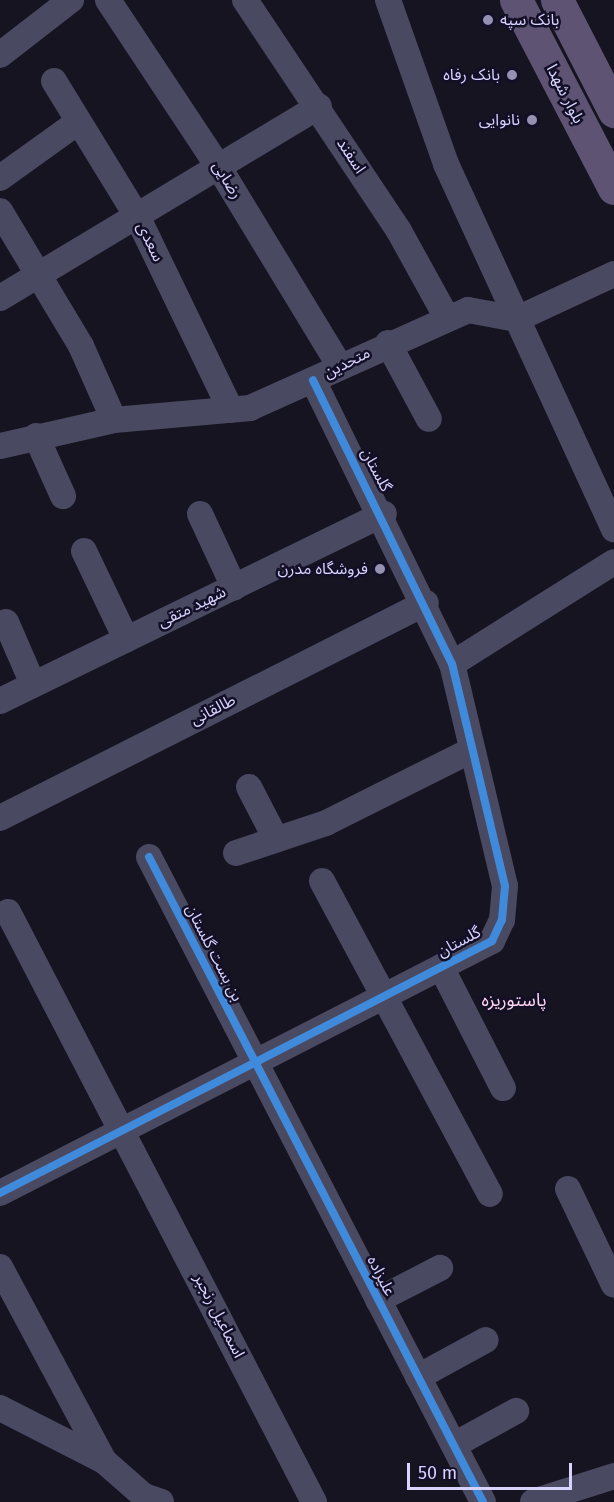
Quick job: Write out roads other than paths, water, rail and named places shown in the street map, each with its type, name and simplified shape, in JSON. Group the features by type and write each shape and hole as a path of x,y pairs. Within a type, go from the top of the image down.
{"main road":[{"name":"بلوار شهدا","path":"516,0 614,188"},
{"path":"557,0 614,111"}],"street":[{"path":"0,55 71,0"},
{"name":"رضایی","path":"108,0 220,169 339,365"},
{"name":"اسفند","path":"245,0 319,106 399,231 447,318"},
{"path":"388,0 446,164 614,529"},
{"name":"سعدی","path":"54,81 138,218 231,410"},
{"path":"0,298 41,277 319,106"},
{"path":"0,178 78,122"},
{"path":"0,211 41,277 114,420"},
{"path":"517,319 614,274"},
{"name":"متحدین","path":"0,446 114,420 250,408 313,380 339,365 468,310 517,319"},
{"path":"388,343 429,419"},
{"name":"گلستان","path":"0,1192 492,941 502,920 505,886 452,664 384,514 313,380"},
{"path":"36,436 63,496"},
{"path":"200,514 234,586"},
{"name":"شهید متقی","path":"0,701 384,514"},
{"path":"84,551 126,639"},
{"path":"452,664 614,562"},
{"name":"طالقانی","path":"0,818 426,603"},
{"path":"6,622 33,684"},
{"path":"236,853 326,823 472,750"},
{"path":"249,787 276,839"},
{"name":"بن بست گلستان","path":"149,857 254,1062"},
{"path":"322,881 490,1194"},
{"name":"اسماعیل رنجبر","path":"8,912 314,1502"},
{"path":"441,967 503,1088"},
{"name":"علیزاده","path":"254,1062 483,1502"},
{"path":"568,1189 614,1285"},
{"path":"0,1267 104,1461"},
{"path":"378,1300 440,1268"},
{"path":"418,1377 486,1340"},
{"path":"0,1408 104,1461 150,1500"},
{"path":"454,1445 516,1411"},
{"path":"533,1502 614,1476"}],"place":[{"name":"بانک سپه","path":"488,20"},
{"name":"بانک رفاه","path":"512,75"},
{"name":"نانوایی","path":"532,120"},
{"name":"فروشگاه مدرن","path":"380,569"}],"district":[{"name":"پاستوریزه","path":"514,1000"}]}
